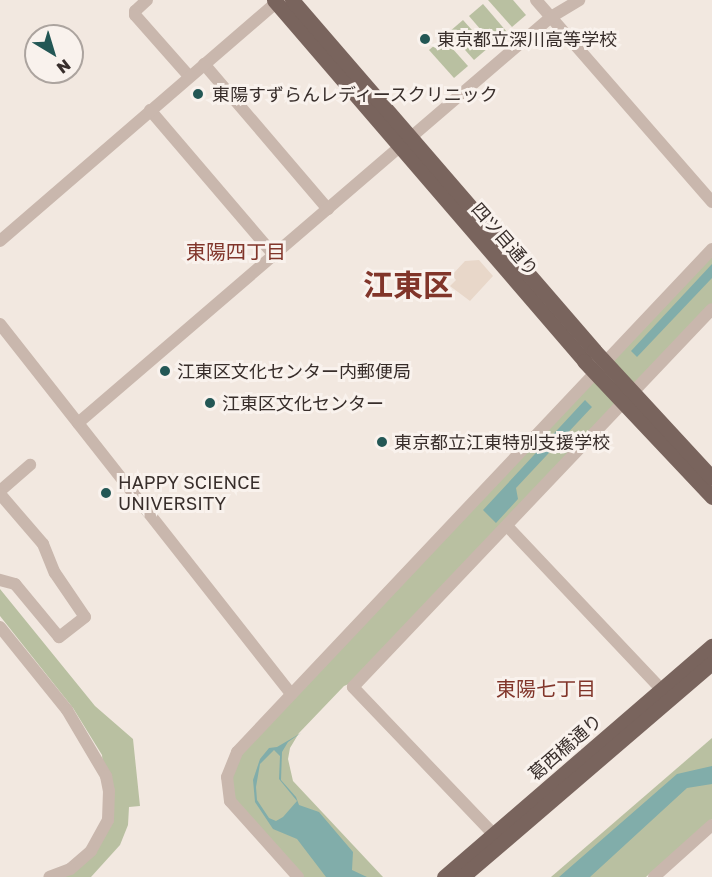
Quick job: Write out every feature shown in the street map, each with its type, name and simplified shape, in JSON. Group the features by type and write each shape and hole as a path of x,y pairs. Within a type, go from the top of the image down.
{"main road":[{"name":"四ツ目通り","path":"280,1 406,142 602,369 712,478"},
{"name":"四ツ目通り","path":"628,396 712,497"},
{"name":"葛西橋通り","path":"462,877 497,839 712,646"},
{"name":"葛西橋通り","path":"444,877 497,839 712,663"}],"street":[{"path":"146,0 135,11 135,15 189,76"},
{"path":"536,0 712,202"},
{"path":"78,423 551,17 579,0"},
{"path":"2,236 280,1"},
{"path":"204,63 328,209"},
{"path":"150,110 274,255"},
{"path":"298,877 230,801 227,777 237,752 602,369 712,249"},
{"path":"497,839 353,687 508,527 628,396 712,309"},
{"path":"0,324 291,694"},
{"path":"0,580 15,584 59,637 85,617 55,573 43,544 0,492 30,465"},
{"path":"508,527 662,690"},
{"path":"0,627 67,710 105,776 109,790 108,820 91,851 70,869 49,877"},
{"path":"654,877 712,825"}],"green space":[{"path":"488,0 513,0 526,15 512,27"},
{"path":"483,4 507,32 493,44 469,16"},
{"path":"463,20 488,48 474,60 449,32"},
{"path":"443,38 468,66 454,78 429,50"},
{"path":"712,254 712,304 351,683 344,686 299,733 290,748 288,759 293,781 383,877 303,877 234,800 231,791 234,766 240,754"},
{"path":"0,589 95,706 133,739 140,806 129,807 128,825 120,845 91,877 63,877 71,872 108,820 102,755 73,708 0,616"},
{"path":"712,738 712,819 646,877 551,877"}],"shaded area":[{"path":"479,260 493,276 470,301 450,286 456,280 452,275 465,261"}],"water":[{"path":"712,264 712,278 637,357 631,351"},
{"path":"585,400 592,407 516,488 518,499 496,523 483,510"},
{"path":"301,733 288,742 282,752 281,780 296,797 299,805 319,812 353,852 352,870 367,877 326,877 297,839 273,829 255,802 253,780 260,759 269,748 277,747","holes":["274,750 280,756 279,779 297,801 283,817 276,821 269,818 257,800 256,787 260,764"]},
{"path":"712,766 712,784 687,788 590,877 559,877 677,774"}],"place":[{"name":"東京都立深川高等学校","path":"425,39"},
{"name":"東陽すずらんレディースクリニック","path":"198,94"},
{"name":"江東区文化センター内郵便局","path":"165,371"},
{"name":"江東区文化センター","path":"210,403"},
{"name":"東京都立江東特別支援学校","path":"382,442"},
{"name":"HAPPY SCIENCE UNIVERSITY","path":"106,493"}],"district":[{"name":"東陽四丁目","path":"236,251"},
{"name":"江東区","path":"408,285"},
{"name":"東陽七丁目","path":"546,688"}]}
